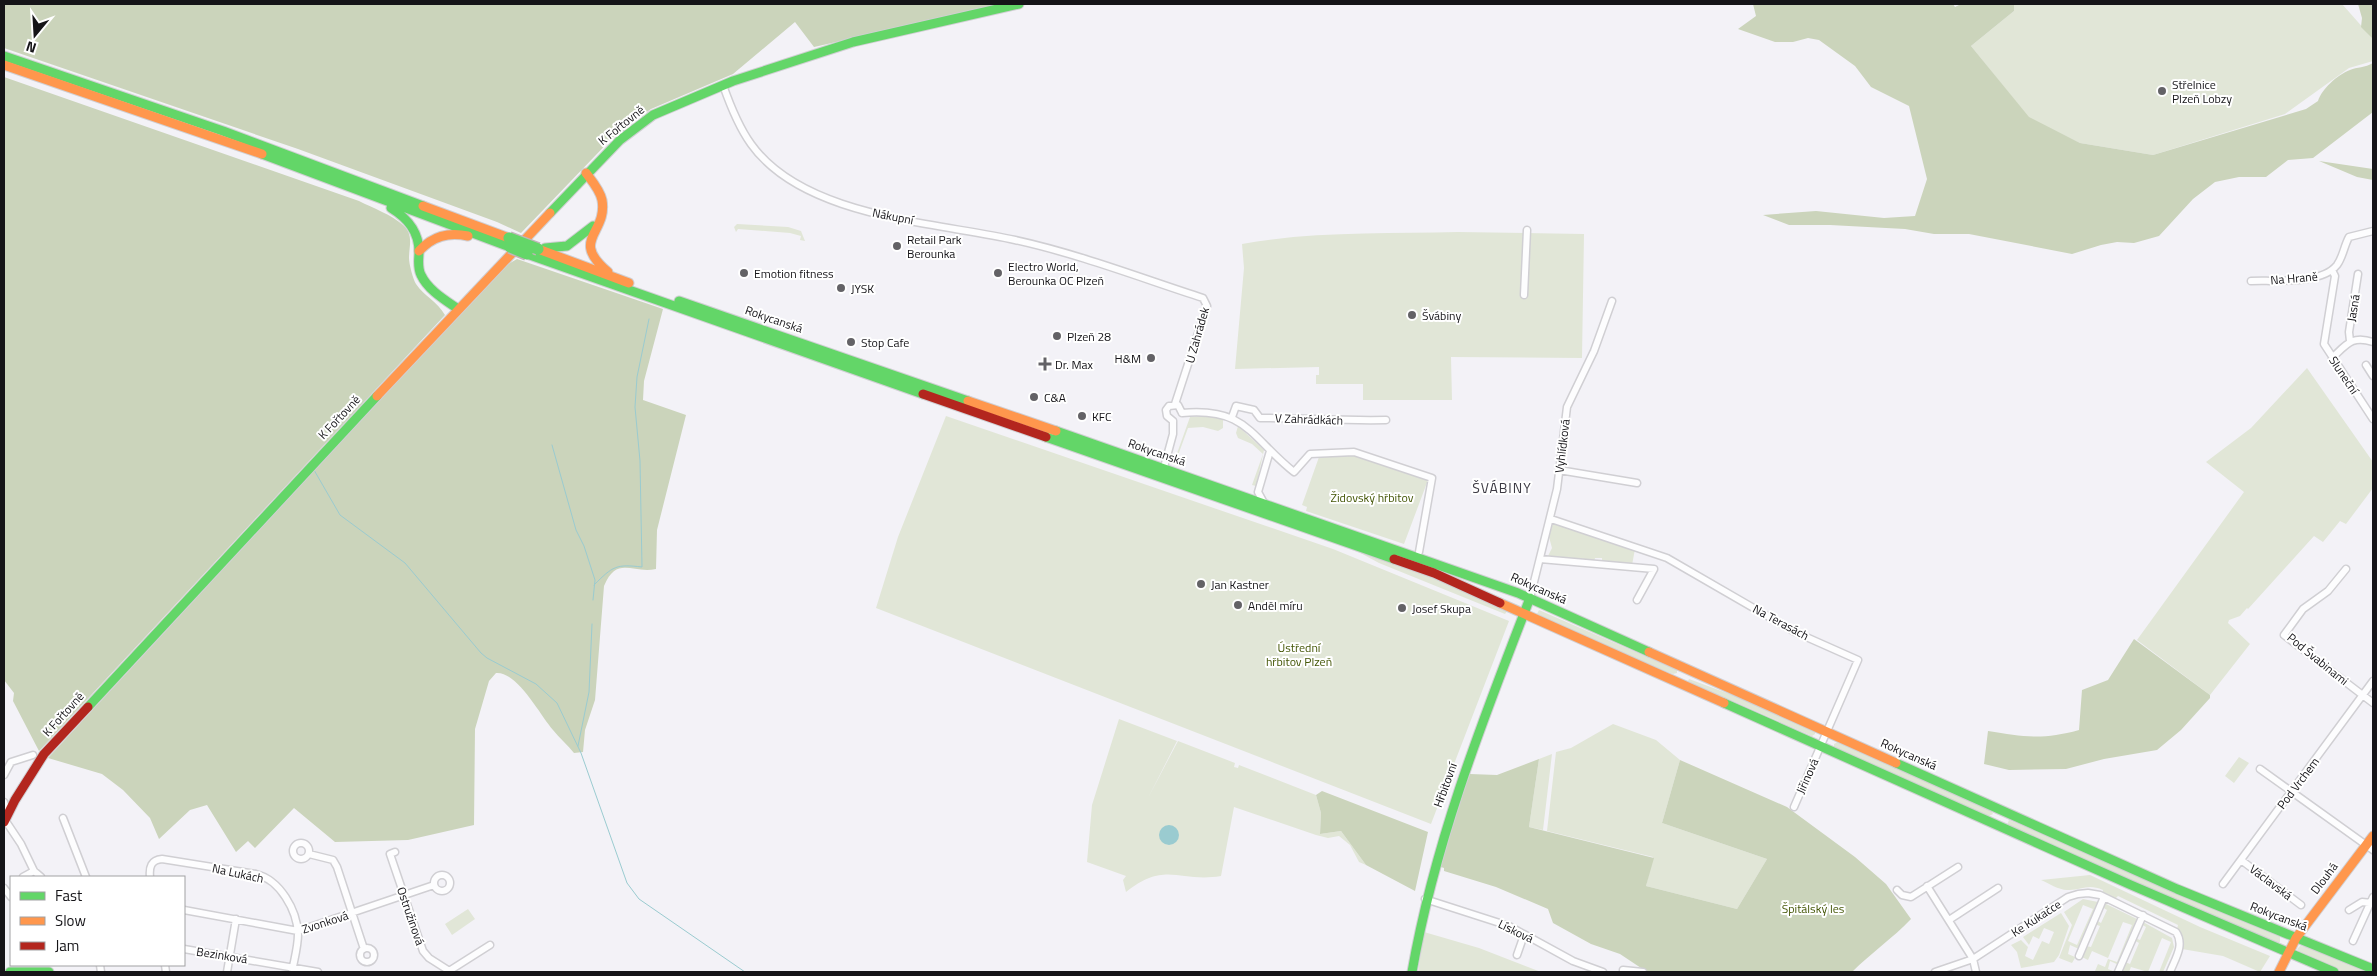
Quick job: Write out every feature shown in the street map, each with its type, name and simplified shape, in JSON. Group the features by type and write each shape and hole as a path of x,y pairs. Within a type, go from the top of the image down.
{"main road":[{"name":"K Fořtovně","path":"6,818 44,754 458,309 586,173 620,140 654,115 725,84 853,42 1019,4"},
{"path":"4,56 223,131 509,242"},
{"path":"4,65 509,242 533,248 620,280 668,304"},
{"path":"586,173 600,194 602,212 590,240 590,252 596,263 620,280"},
{"path":"357,189 404,215 413,228 419,252 418,266 424,280 458,309"},
{"path":"533,248 558,249 574,244 596,223 602,212"},
{"path":"419,252 433,238 445,233 509,242"},
{"path":"533,248 668,304"},
{"name":"Rokycanská","path":"668,304 1051,434 1387,555 1524,613 2131,885 2334,972"},
{"name":"Rokycanská","path":"1162,474 1264,503 1530,598 2177,889 2373,969"},
{"name":"Hřbitovní","path":"1412,972 1425,899 1456,792 1530,598"},
{"name":"Dlouhá","path":"2279,972 2296,938 2370,848 2373,836"},
{"path":"4,968 15,972 49,972"}],"street":[{"name":"Nákupní","path":"725,84 732,110 750,143 767,162 802,188 868,212 1016,240 1114,269"},
{"path":"1524,295 1526,230"},
{"name":"Na Hraně","path":"2251,281 2312,278 2332,270 2340,260 2350,237 2373,231"},
{"name":"U Zahrádek","path":"1114,269 1203,298 1207,302 1175,404"},
{"name":"Sluneční","path":"2332,270 2335,276 2324,344 2373,417"},
{"name":"Jasná","path":"2350,342 2349,332 2358,274"},
{"name":"Vyhlídková","path":"1530,598 1551,519 1567,407 1594,352 1612,300"},
{"path":"2332,358 2350,342 2362,338 2373,342"},
{"path":"2366,365 2373,376"},
{"path":"1175,404 1180,407 1182,412 1180,419 1173,421 1167,416 1167,408 1175,404"},
{"name":"V Zahrádkách","path":"1232,417 1236,406 1254,410 1260,418 1329,418 1345,421 1386,420"},
{"path":"1182,412 1213,413 1232,417 1254,431 1270,451 1294,472 1310,454 1354,452 1432,478 1419,552"},
{"path":"1162,474 1173,434 1173,421"},
{"path":"1264,503 1258,492 1270,451"},
{"path":"1559,470 1637,483"},
{"name":"Na Terasách","path":"1551,519 1667,558 1795,632 1858,660 1826,732"},
{"path":"1540,559 1654,569 1637,600"},
{"name":"Pod Švabinami","path":"2346,569 2328,591 2303,609 2284,635 2373,703"},
{"name":"Pod Vrchem","path":"2223,884 2373,682"},
{"name":"Jiřinová","path":"1794,807 1826,732"},
{"path":"4,775 11,762 33,754"},
{"path":"2260,769 2370,848"},
{"path":"4,802 6,818 34,871 40,876"},
{"path":"63,818 86,876"},
{"name":"Ostružinová","path":"396,852 390,854 424,954 450,972"},
{"path":"309,854 333,860 364,948"},
{"name":"Na Lukách","path":"150,876 151,864 162,859 263,876 274,882 284,895 298,931"},
{"name":"Václavská","path":"2241,860 2301,905"},
{"path":"1897,890 1902,895 1912,897 1958,867"},
{"path":"25,876 34,871"},
{"name":"Zvonková","path":"185,910 298,931 434,886"},
{"path":"1927,886 1972,959 1976,972"},
{"path":"1949,920 1998,888"},
{"name":"Ke Kukačce","path":"1936,972 1972,959 2073,895 2088,893 2104,897 2173,930 2179,937 2180,947 2170,972"},
{"path":"2079,956 2104,897"},
{"name":"Lísková","path":"1425,899 1495,921 1524,934 1573,961 1603,972"},
{"path":"2349,910 2362,902 2372,901"},
{"path":"2353,941 2372,901"},
{"path":"2118,972 2143,915"},
{"path":"227,972 236,919"},
{"path":"292,970 298,931"},
{"path":"1516,956 1524,934"},
{"path":"450,972 490,945"},
{"name":"Bezinková","path":"185,949 229,956 292,970 318,972"},
{"path":"1622,972 1623,970 1643,972"}],"green space":[{"path":"4,4 1005,4 814,47 795,22 733,74 651,109 619,131 521,233 497,222 298,149 4,48"},
{"path":"1753,4 1953,4 1955,7 1961,4 2014,4 2014,11 1971,46 2029,117 2080,143 2153,155 2306,109 2318,101 2326,87 2340,75 2373,63 2373,112 2313,158 2288,160 2266,177 2239,177 2215,182 2193,199 2159,236 2134,243 2117,242 2072,254 1969,234 1934,234 1905,229 1830,225 1789,225 1763,215 1816,211 1884,218 1915,216 1927,179 1909,106 1871,87 1855,66 1819,40 1808,38 1793,42 1775,42 1738,29 1756,16"},
{"name":"Střelnice Plzeň Lobzy","path":"2014,4 2342,4 2373,39 2373,61 2349,68 2285,114 2153,155 2080,143 2029,118 1971,46 2014,11"},
{"path":"2358,4 2373,4 2373,39 2361,27 2362,18"},
{"path":"4,77 359,201 388,215 399,221 409,233 409,261 416,284 445,315 39,751 13,701 14,693 4,680"},
{"path":"2319,161 2373,169 2373,180 2357,177"},
{"path":"737,224 788,227 801,231 805,241 800,240 801,236 790,233 738,229 736,232 734,227"},
{"path":"1458,232 1584,234 1582,358 1451,357 1452,400 1363,400 1363,384 1316,384 1316,375 1319,375 1319,367 1235,369 1244,268 1242,244 1322,235"},
{"path":"517,259 663,309 644,381 643,400 686,415 657,530 656,569 620,568 614,571 604,586 595,700 585,730 583,752 574,753 555,733 520,686 504,674 496,673 489,681 475,729 474,825 408,840 335,842 294,808 255,848 248,841 236,852 207,805 190,810 159,839 150,818 123,790 102,774 48,758 449,325 505,266"},
{"path":"2307,368 2373,462 2373,488 2346,524 2340,521 2323,542 2314,536 2248,609 2240,616 2229,620 2228,623 2250,644 2210,695 2137,640 2244,492 2206,462 2251,428"},
{"path":"1212,415 1223,419 1223,428 1218,431 1203,427 1188,428 1177,458 1184,466 1177,464 1175,459 1190,417"},
{"name":"Ústřední hřbitov Plzeň","path":"946,416 1333,549 1509,621 1431,824 876,608 898,537"},
{"path":"1238,426 1264,450 1256,486 1252,485 1263,454 1252,444 1238,438 1236,433"},
{"name":"Židovský hřbitov","path":"1357,455 1428,480 1404,544 1306,511 1307,507 1302,505 1319,457"},
{"path":"1553,523 1635,549 1632,565 1602,563 1602,558 1595,558 1594,562 1552,559 1548,556 1552,548 1549,537"},
{"path":"1353,549 1386,558 1508,610 1505,614 1379,563"},
{"path":"1539,610 1677,670 1677,673 1673,674 1619,652 1537,614"},
{"path":"2134,639 2210,695 2210,698 2181,730 2157,750 2104,759 2066,769 2009,770 1984,764 1988,731 2012,735 2044,736 2079,730 2082,690 2108,680"},
{"path":"1689,679 1743,699 1815,732 1815,734 1812,736 1702,689 1688,681"},
{"path":"1119,719 1177,741 1148,798 1178,741 1235,763 1234,767 1238,768 1239,765 1316,795 1321,813 1320,834 1341,831 1366,865 1359,862 1350,845 1339,836 1328,838 1316,835 1234,807 1221,876 1163,875 1140,882 1126,892 1123,880 1126,876 1087,862 1092,805"},
{"path":"1613,724 1656,740 1680,760 1662,823 1767,859 1737,909 1646,886 1653,857 1547,831 1556,752 1571,748"},
{"path":"1838,742 1991,810 1993,814 1989,816 1834,748 1834,744"},
{"path":"1552,754 1543,830 1529,827 1539,759"},
{"path":"2239,757 2249,763 2234,783 2225,776"},
{"name":"Špitálský les","path":"1539,759 1529,827 1654,858 1646,886 1737,909 1767,859 1662,823 1680,760 1787,807 1855,857 1886,884 1911,919 1852,972 1647,972 1620,954 1591,944 1553,923 1548,909 1496,887 1444,871 1444,868 1438,866 1447,832 1470,774 1497,775"},
{"path":"1322,791 1428,832 1415,891 1366,865 1341,831 1320,834 1321,813 1316,795"},
{"path":"2009,820 2280,936 2280,942 2278,943 2114,874 2007,825"},
{"path":"2090,875 2200,927 2270,956 2260,972 2223,956 2182,949 2183,941 2177,929 2178,925 2118,896 2115,899 2102,894 2103,890 2097,888 2088,887 2064,890 2041,880"},
{"path":"2083,899 2098,902 2079,949 2070,945 2068,954 2075,957 2078,953 2072,963 2059,958 2072,925 2064,912","holes":["2083,905 2093,909 2077,945 2068,941"]},
{"path":"2104,903 2137,919 2119,965 2110,961 2108,969 2115,972 2095,971 2098,964 2105,967 2108,959 2117,962 2132,925 2123,922 2108,958 2092,951 2088,960 2082,957 2086,946 2091,947 2100,926 2094,924 2096,920 2101,923 2107,910 2102,907"},
{"path":"468,909 475,919 452,935 445,924"},
{"path":"2061,913 2069,926 2059,955 2054,962 2021,968 2017,952 2011,945 2021,940 2028,947 2025,956 2033,960 2042,941 2049,944 2054,932 2044,928 2039,939 2033,936 2029,945 2023,937"},
{"path":"2143,922 2172,938 2174,947 2163,972 2159,972 2171,942 2162,938 2148,972 2131,967 2129,972 2122,972 2125,962 2130,964 2139,943 2134,940 2135,938 2140,940 2146,927 2141,924"},
{"path":"1424,932 1479,948 1541,972 1418,972"},
{"path":"2300,946 2307,947 2369,972 2342,972 2301,955 2297,949"}],"water":[{"path":"1169,825 1176,828 1179,835 1176,842 1169,845 1162,842 1159,835 1162,828"}],"waterway":[{"path":"594,585 611,570 620,566 642,567 640,461 635,407 637,377 649,319"},
{"path":"552,445 576,530 584,546 595,580 593,600"},
{"path":"314,470 340,515 405,563 481,653 536,684 557,703 581,753 627,883 639,899 745,972"},
{"path":"578,746 589,692 592,624"}],"traffic: fast":[{"path":"550,213 620,140 653,115 733,81 853,42 1019,4"},
{"path":"4,56 223,131 423,206"},
{"path":"262,154 510,247"},
{"path":"391,208 402,216 414,231 418,244 419,269 424,280 437,294 458,309"},
{"path":"545,248 567,246 593,226"},
{"path":"509,238 538,249"},
{"path":"510,247 527,254"},
{"path":"527,254 923,394"},
{"path":"679,301 968,401"},
{"path":"88,707 377,396"},
{"path":"1056,431 1518,593 1649,652"},
{"path":"1046,437 1394,559"},
{"path":"1412,972 1433,876 1447,829 1478,736 1530,598"},
{"path":"1724,703 2131,885 2334,972"},
{"path":"1896,763 2177,889 2373,969"},
{"path":"10,972 49,972"}],"traffic: slow":[{"path":"4,65 262,154"},
{"path":"586,173 598,189 602,200 602,212 593,236 591,252 608,272"},
{"path":"423,206 509,238"},
{"path":"377,396 550,213"},
{"path":"419,251 441,236 468,236"},
{"path":"538,249 629,283"},
{"path":"968,401 1056,431"},
{"path":"1500,603 1724,703"},
{"path":"1649,652 1896,763"},
{"path":"2279,972 2296,938 2373,836"}],"traffic: jam":[{"path":"923,394 1046,437"},
{"path":"1394,559 1434,573 1500,603"},
{"path":"4,822 15,800 44,754 88,707"}],"place":[{"name":"Střelnice Plzeň Lobzy","path":"2162,91"},
{"name":"Retail Park Berounka","path":"897,246"},
{"name":"Emotion fitness","path":"744,273"},
{"name":"Electro World, Berounka OC Plzeň","path":"998,273"},
{"name":"JYSK","path":"841,288"},
{"name":"Švábiny","path":"1412,315"},
{"name":"Plzeň 28","path":"1057,336"},
{"name":"Stop Cafe","path":"851,342"},
{"name":"H&M","path":"1151,358"},
{"name":"Dr. Max","path":"1045,364"},
{"name":"C&A","path":"1034,397"},
{"name":"KFC","path":"1082,416"},
{"name":"Jan Kastner","path":"1201,584"},
{"name":"Anděl míru","path":"1238,605"},
{"name":"Josef Skupa","path":"1402,608"}],"district":[{"name":"ŠVÁBINY","path":"1502,487"}]}
